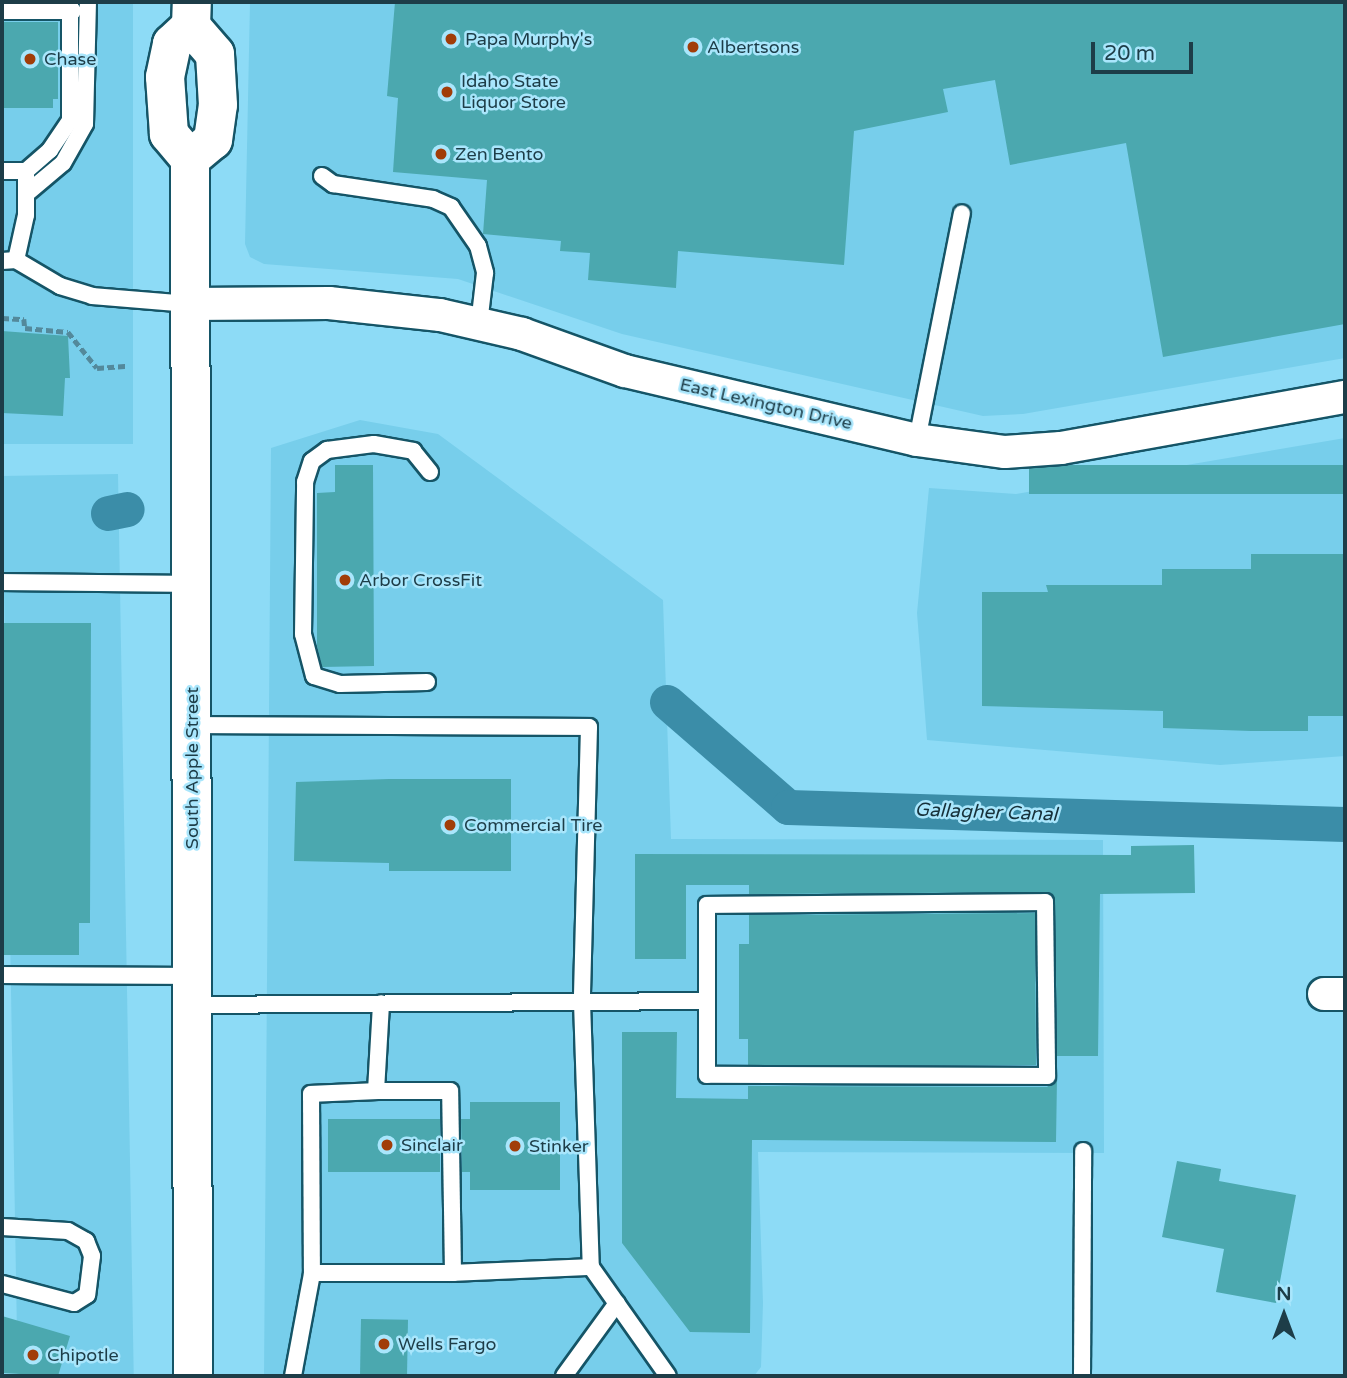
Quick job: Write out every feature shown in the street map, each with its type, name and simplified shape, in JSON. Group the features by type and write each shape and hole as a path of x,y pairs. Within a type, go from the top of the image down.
{"main road":[{"path":"192,14 215,54 218,105 213,140 190,159 169,134 164,78 172,44 192,14"},
{"name":"South Apple Street","path":"190,159 193,1376"}],"street":[{"name":"East Lexington Drive","path":"190,304 329,303 479,324 625,371 917,440 1005,453 1061,448 1345,397"}],"lane":[{"path":"26,194 63,163 85,124 88,2"},
{"path":"2,10 71,6 70,120 50,150 26,171 2,171"},
{"path":"26,171 26,194 9,260 60,286 92,296 190,304"},
{"path":"322,176 333,184 433,199 451,207 478,246 485,273 479,324"},
{"path":"917,440 962,213"},
{"path":"426,682 340,684 314,676 303,634 305,482 312,461 327,450 374,444 413,451 430,472"},
{"path":"2,582 191,584"},
{"path":"192,725 589,727 582,1002 591,1267 668,1376"},
{"path":"1045,902 1047,1076 707,1075 706,1001 707,905 1045,902"},
{"path":"2,975 381,1003 706,1001"},
{"path":"376,1091 381,1003"},
{"path":"293,1376 293,1358 312,1273 311,1094 450,1091 453,1273"},
{"path":"1082,1376 1083,1151"},
{"path":"2,1227 68,1231 86,1241 92,1256 87,1295 74,1303 2,1284"},
{"path":"312,1273 453,1273 591,1267"},
{"path":"564,1376 617,1303"}],"path":[{"path":"2,317 24,319 25,328 68,332 97,368 128,366"}],"shaded area":[{"path":"2,2 133,2 133,444 2,444"},
{"path":"250,2 1345,2 1345,358 1023,414 983,416 622,334 458,279 264,264 250,257 245,244"},
{"path":"360,420 438,434 663,600 671,839 1103,840 1104,1153 758,1152 763,1303 761,1367 754,1376 264,1376 271,448"},
{"path":"1345,438 1345,756 1220,765 927,740 917,613 929,488 1016,494"},
{"path":"118,474 134,1376 18,1376 2,476"}],"building":[{"path":"395,2 1345,2 1345,324 1163,357 1126,143 1010,165 995,80 943,89 948,112 854,131 844,265 678,251 676,288 588,280 590,253 560,251 561,241 483,234 487,180 393,172 398,98 387,96"},
{"name":"Chase","path":"2,22 58,22 58,99 53,99 53,108 2,108"},
{"path":"2,331 68,336 70,378 65,378 63,416 2,413"},
{"name":"Arbor CrossFit","path":"335,465 373,465 374,666 322,667 317,646 317,493 335,492"},
{"path":"1029,465 1345,465 1345,494 1029,494"},
{"path":"1251,554 1345,554 1345,716 1308,716 1308,731 1251,731 1163,728 1163,711 982,706 982,592 1048,592 1046,585 1162,585 1162,569 1251,569"},
{"path":"2,623 91,623 90,923 79,923 79,955 2,955"},
{"path":"511,779 511,871 389,871 389,863 294,861 296,782"},
{"path":"1194,845 1195,893 1100,894 1098,1056 1057,1056 1055,902 1046,892 749,894 749,885 686,885 686,959 635,959 635,854 1131,855 1131,846"},
{"path":"1035,913 1036,1065 748,1065 748,1039 739,1039 739,944 749,944 749,915"},
{"path":"622,1032 677,1032 676,1098 748,1099 748,1086 1047,1087 1057,1078 1056,1142 752,1140 750,1333 690,1332 622,1243"},
{"name":"Stinker","path":"470,1102 560,1102 560,1190 470,1190 470,1172 462,1172 461,1119 470,1119"},
{"name":"Sinclair","path":"328,1119 440,1119 440,1172 328,1172"},
{"path":"1177,1161 1221,1169 1219,1181 1296,1195 1276,1303 1216,1292 1224,1249 1162,1237"},
{"name":"Chipotle","path":"2,1316 70,1336 58,1376 2,1373"},
{"name":"Wells Fargo","path":"361,1319 408,1320 407,1376 360,1376"}],"waterway":[{"name":"Gallagher Canal","path":"108,513 127,509"},
{"name":"Gallagher Canal","path":"667,702 788,807 1345,824"}],"place":[{"name":"Papa Murphy's","path":"451,39"},
{"name":"Albertsons","path":"693,47"},
{"name":"Chase","path":"30,59"},
{"name":"Idaho State Liquor Store","path":"447,92"},
{"name":"Zen Bento","path":"441,154"},
{"name":"Arbor CrossFit","path":"345,580"},
{"name":"Commercial Tire","path":"450,825"},
{"name":"Sinclair","path":"387,1145"},
{"name":"Stinker","path":"515,1146"},
{"name":"Wells Fargo","path":"384,1344"},
{"name":"Chipotle","path":"33,1355"}]}
